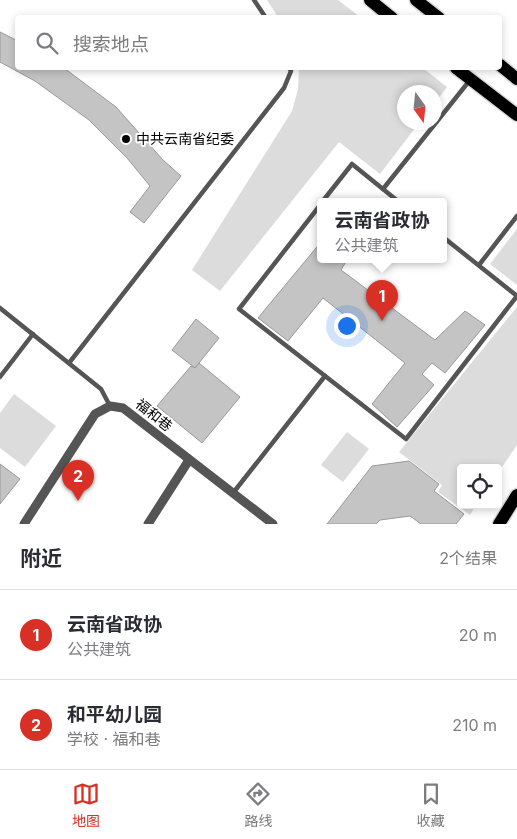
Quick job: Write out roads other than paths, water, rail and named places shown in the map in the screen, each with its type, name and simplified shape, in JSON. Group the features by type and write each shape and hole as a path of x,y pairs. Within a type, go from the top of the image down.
{"main road":[{"path":"370,0 388,15"},
{"path":"416,0 434,15"},
{"path":"502,67 517,79"},
{"path":"459,70 517,115"},
{"path":"499,524 517,495"}],"street":[{"name":"福和巷","path":"110,406 123,408 273,524"},
{"path":"24,524 95,414 110,406"},
{"path":"148,524 188,460"}],"lane":[{"path":"254,0 264,15"},
{"path":"69,363 284,88 290,70"},
{"path":"383,189 471,79"},
{"path":"326,198 352,164 394,198"},
{"path":"317,209 239,309 406,439 517,296 447,240"},
{"path":"479,266 517,216"},
{"path":"0,308 101,389 110,406"},
{"path":"0,378 33,334"},
{"path":"233,493 325,376"}],"place":[{"name":"中共云南省纪委","path":"126,139"},
{"name":"云南省政协","path":"382,321"},
{"name":"和平幼儿园","path":"78,501"}]}
